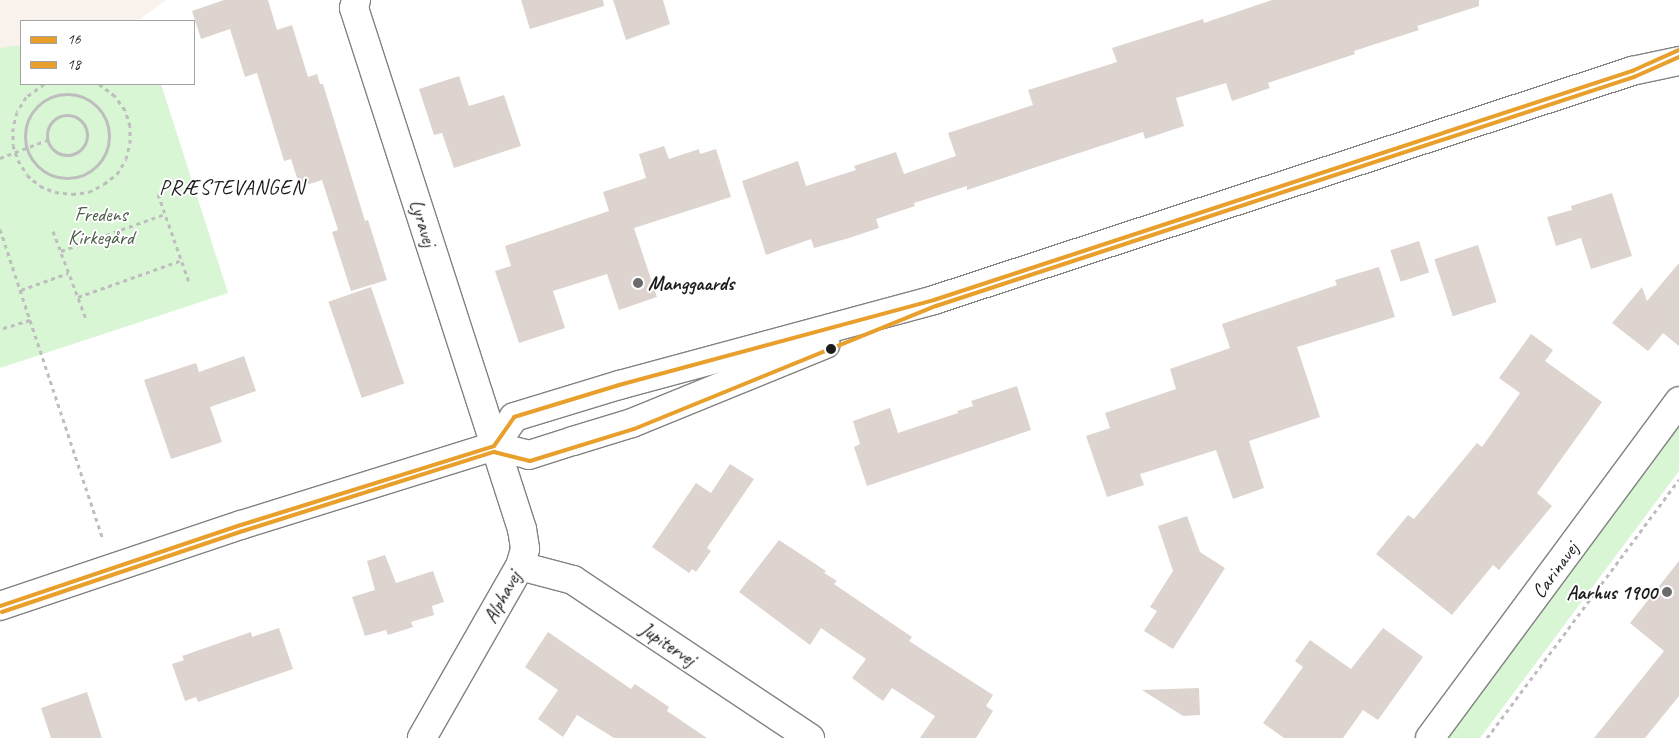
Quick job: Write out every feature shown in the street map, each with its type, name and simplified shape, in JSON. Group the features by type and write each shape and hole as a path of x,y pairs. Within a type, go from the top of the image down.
{"street":[{"name":"Lyravej","path":"356,0 354,8 494,446"},
{"path":"494,446 514,417 619,385 934,300 1632,71 1679,50"},
{"path":"1632,71 1679,61"},
{"path":"0,606 112,568 494,446 528,455 632,423 934,300"},
{"name":"Carinavej","path":"1430,738 1679,402"},
{"name":"Alphavej","path":"422,738 520,566 525,549 522,529 494,446"},
{"name":"Jupitervej","path":"520,566 573,580 810,738"}],"path":[{"path":"43,85 26,97 17,112 13,128 13,145 27,174 40,186 55,192 72,194 89,192 104,184 117,174 126,159 130,143 130,126 125,110 116,96 100,85"},
{"path":"72,93 86,98 98,106 106,119 110,134 104,155 90,172 76,177 61,178 47,173 35,164 26,148 24,137 26,122 33,109 44,99 57,94 72,93"},
{"path":"62,115 72,115 82,120 87,129 87,140 82,149 72,154 62,154 52,149 47,140 47,129 53,120 62,115"},
{"path":"0,158 47,140"},
{"path":"158,194 189,282"},
{"path":"61,252 165,214"},
{"path":"0,229 112,568"},
{"path":"53,231 86,319"},
{"path":"78,297 182,260"},
{"path":"21,290 68,273"},
{"path":"0,329 30,320"},
{"path":"1487,738 1679,479"}],"shaded area":[{"path":"0,0 166,0 140,19 134,20 20,20 20,45 0,48"}],"green space":[{"name":"Fredens Kirkegård","path":"20,45 20,85 161,85 228,293 0,368 0,48"},
{"path":"1679,418 1679,471 1480,738 1448,738"}],"building":[{"path":"224,0 268,0 277,30 292,25 308,77 317,74 320,84 323,84 365,221 368,220 387,280 351,291 332,232 338,230 322,180 300,187 291,159 284,161 257,73 245,77 230,29 201,39 192,11"},
{"path":"521,0 603,0 604,6 530,29"},
{"path":"613,0 663,0 670,24 626,40"},
{"path":"1272,0 1479,0 1479,6 1417,26 1419,30 1354,51 1355,54 1268,83 1270,88 1232,101 1226,83 1176,98 1184,126 1145,139 1143,132 967,190 967,186 914,203 915,206 876,219 879,228 849,238 814,248 811,239 766,255 742,181 798,161 806,186 856,170 854,166 896,152 904,174 956,156 948,133 1033,105 1028,90 1117,62 1112,48 1203,19 1204,23"},
{"path":"459,76 469,106 504,95 521,146 454,168 442,133 434,135 419,89"},
{"path":"664,146 669,159 699,149 700,154 716,149 731,197 634,228 657,297 619,310 607,274 553,291 565,328 519,343 495,271 511,266 505,246 609,211 603,192 646,178 639,154"},
{"path":"1612,193 1632,256 1591,269 1581,238 1556,246 1547,217 1572,210 1571,206"},
{"path":"1419,241 1429,272 1401,282 1390,250"},
{"path":"1478,245 1497,302 1453,316 1434,259"},
{"path":"1679,263 1679,346 1663,333 1648,351 1612,323 1642,287 1647,301"},
{"path":"1379,267 1395,317 1297,347 1320,417 1249,441 1264,488 1233,499 1216,450 1140,474 1144,485 1107,497 1086,436 1110,428 1105,413 1176,389 1170,369 1230,348 1222,324 1337,285 1335,280"},
{"path":"371,287 404,383 362,398 328,302"},
{"path":"1531,334 1553,350 1545,361 1602,402 1537,493 1552,506 1499,570 1493,565 1452,615 1376,554 1408,515 1414,519 1477,443 1482,447 1520,393 1499,378"},
{"path":"244,356 256,391 210,407 222,442 171,459 144,380 196,363 199,372"},
{"path":"1017,386 1031,430 867,486 854,447 860,444 853,421 890,408 898,433 958,413 957,411 973,406 971,401"},
{"path":"730,464 754,479 707,548 711,551 696,572 692,569 689,573 652,547 696,483 711,493"},
{"path":"1187,516 1200,552 1225,568 1173,649 1144,631 1157,611 1150,607 1173,571 1158,526"},
{"path":"779,540 826,571 824,573 837,581 834,584 912,637 909,641 993,695 986,706 993,711 976,738 920,738 935,716 892,688 883,701 852,678 866,659 821,628 810,645 739,592"},
{"path":"385,555 396,583 433,571 444,602 432,606 434,615 411,622 413,627 388,635 386,630 365,636 352,597 375,590 367,561"},
{"path":"1679,561 1679,696 1645,738 1594,738 1664,651 1630,623"},
{"path":"279,628 293,669 198,702 196,697 185,701 172,664 184,660 182,656 251,632 252,637"},
{"path":"1383,628 1423,657 1378,720 1363,710 1343,738 1284,738 1263,723 1303,667 1295,661 1310,640 1351,669"},
{"path":"548,632 631,689 635,684 669,707 667,711 707,738 614,738 577,715 563,737 538,719 558,690 525,667"},
{"path":"1199,688 1200,715 1183,716 1142,690"},
{"path":"87,692 102,738 51,738 41,708"}],"transit line":[{"name":"16","path":"0,606 241,525 494,446 514,417 619,385 934,300 1632,71 1679,50"},
{"name":"18","path":"2,612 243,531 494,452 530,461 634,429 936,306 1634,77 1679,57"}],"place":[{"name":"Manggaards","path":"638,283"},
{"name":"Aarhus 1900","path":"1667,592"}],"district":[{"name":"PRÆSTEVANGEN","path":"232,187"}]}
